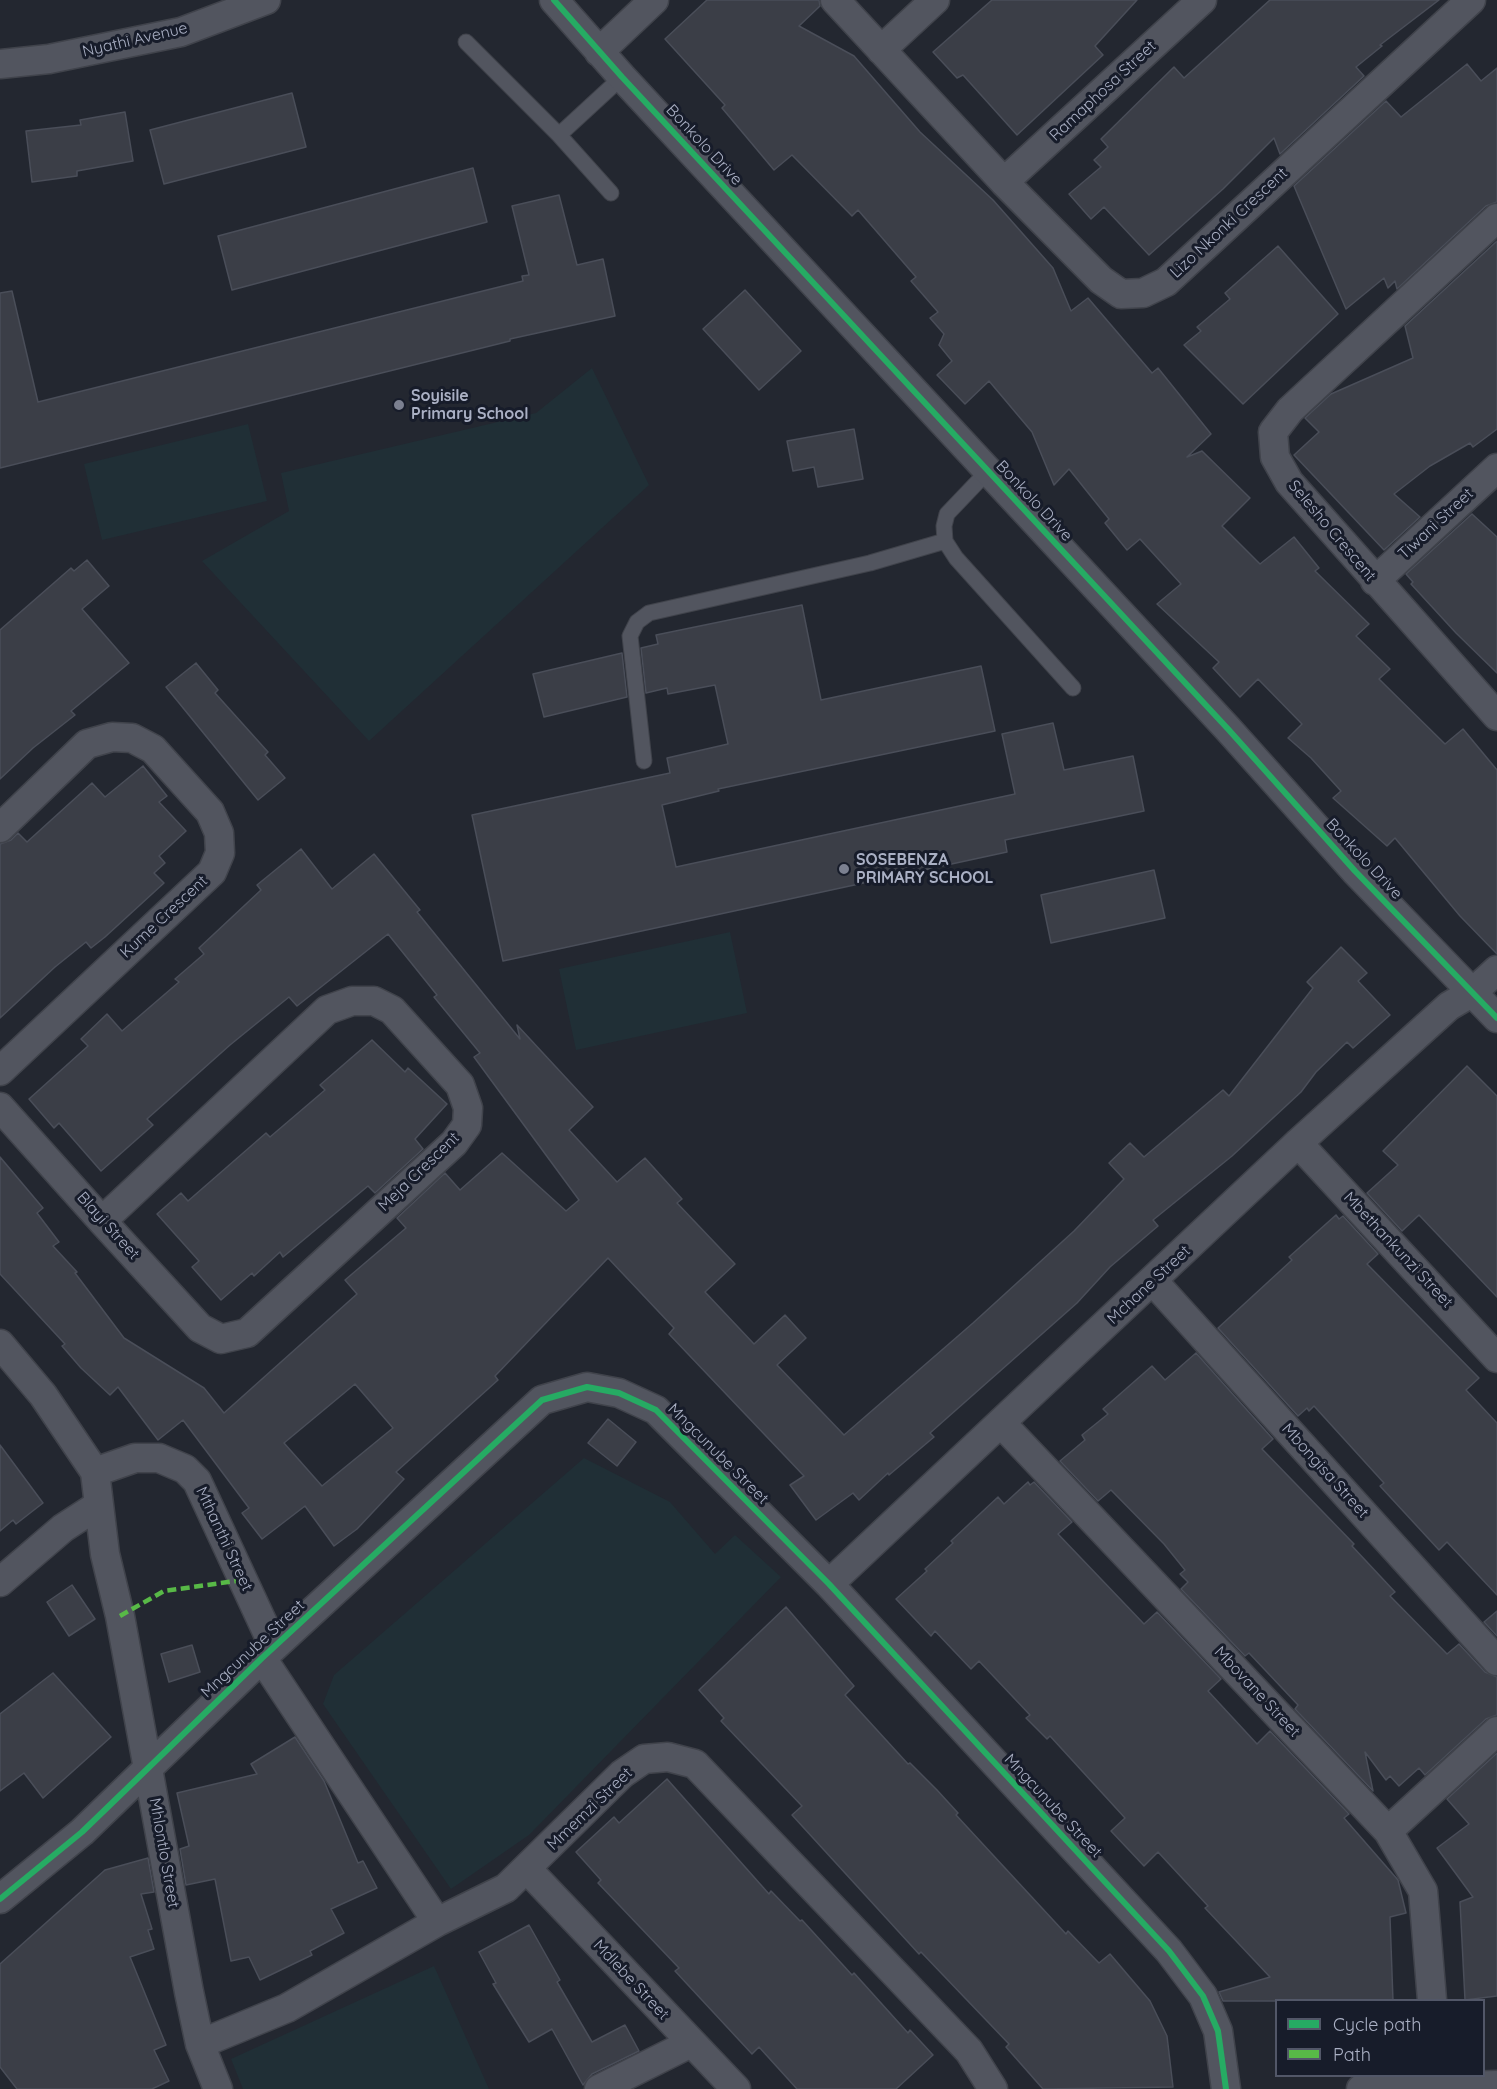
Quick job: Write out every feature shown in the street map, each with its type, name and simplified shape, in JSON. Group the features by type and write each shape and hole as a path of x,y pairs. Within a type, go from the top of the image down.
{"street":[{"name":"Nyathi Avenue","path":"0,64 49,59 181,32 266,0"},
{"name":"Bonkolo Drive","path":"554,0 622,77 1228,729 1355,871 1497,1018"},
{"path":"599,52 654,0"},
{"name":"Lizo Nkonki Crescent","path":"835,0 1004,182 1101,280 1120,294 1143,293 1166,282 1471,0"},
{"path":"881,50 935,0"},
{"name":"Ramaphosa Street","path":"1004,182 1202,0"},
{"name":"Selesho Crescent","path":"1497,218 1290,410 1273,432 1275,457 1289,482 1497,715"},
{"name":"Tiwani Street","path":"1375,581 1497,468"},
{"name":"Kume Crescent","path":"0,828 87,744 112,737 132,738 153,749 210,812 219,833 220,853 212,872 0,1071"},
{"name":"Mchane Street","path":"829,1584 1002,1424 1298,1143 1449,1006 1473,992 1497,970"},
{"name":"Meja Crescent","path":"102,1221 327,1010 352,1001 374,1001 392,1010 460,1085 468,1108 467,1125 454,1143 247,1333 221,1339"},
{"name":"Blayi Street","path":"0,1107 200,1328 221,1339"},
{"name":"Mbethankunzi Street","path":"1298,1143 1497,1358"},
{"name":"Mbongisa Street","path":"1153,1281 1497,1661"},
{"path":"0,1344 43,1395 95,1472"},
{"name":"Mngcunube Street","path":"0,1899 82,1832 268,1653 542,1401 587,1388 619,1393 656,1410 829,1584 1169,1951 1203,1996 1218,2031 1226,2089"},
{"name":"Mbovane Street","path":"1002,1424 1389,1831 1423,1891 1432,1999"},
{"name":"Mthanthi Street","path":"95,1472 135,1458 159,1458 184,1469 197,1481 268,1653 437,1922"},
{"name":"Mhlontlo Street","path":"95,1472 97,1506 200,2044 218,2089"},
{"path":"0,1582 63,1528 97,1506"},
{"path":"1389,1831 1497,1731"},
{"name":"Mmemzi Street","path":"200,2044 287,2007 437,1922 506,1888 622,1774 644,1759 668,1757 695,1764 969,2051 991,2082 993,2089"},
{"name":"Mdlebe Street","path":"526,1869 736,2089"},
{"path":"599,2089 691,2043"},
{"path":"1361,2089 1437,2081 1497,2085"}],"lane":[{"path":"466,42 559,135 611,193"},
{"path":"559,135 622,77"},
{"path":"988,471 947,514 944,526 945,541 956,558 1073,688"},
{"path":"644,761 630,636 637,622 649,613 870,563 945,541"}],"shaded area":[{"path":"592,368 649,485 369,741 202,561 289,511 281,473 536,413"},
{"path":"248,424 267,501 102,540 84,464"},
{"path":"730,932 747,1013 576,1050 559,969"},
{"path":"584,1458 670,1502 715,1554 735,1535 781,1577 529,1835 451,1889 323,1704 334,1675"},
{"path":"434,1966 489,2089 243,2089 231,2059"}],"building":[{"path":"707,0 819,0 820,6 799,26 854,56 920,132 993,200 1053,268 1071,311 1088,298 1152,373 1158,368 1211,434 1187,457 1202,451 1250,498 1222,526 1260,564 1294,537 1319,568 1315,571 1369,624 1356,636 1390,669 1379,679 1445,744 1463,729 1497,770 1497,954 1460,916 1395,838 1387,846 1333,798 1341,791 1311,758 1288,738 1302,724 1258,679 1240,697 1213,668 1219,662 1157,604 1181,584 1140,539 1127,550 1105,523 1109,519 1069,469 1054,485 1032,432 989,381 965,404 937,375 952,361 939,345 944,334 930,318 938,312 911,281 916,277 858,210 852,216 792,155 774,170 722,108 725,105 665,39"},
{"path":"992,0 1137,0 1095,46 1103,55 1017,135 963,75 957,78 933,52"},
{"path":"1270,0 1439,0 1380,45 1382,46 1356,67 1364,76 1280,154 1274,138 1223,189 1149,255 1104,207 1091,219 1069,194 1101,167 1094,160 1108,147 1101,139 1174,67 1184,78"},
{"path":"1467,64 1481,81 1497,68 1497,202 1486,206 1397,289 1395,281 1388,288 1384,278 1346,309 1294,186 1386,101 1401,117"},
{"path":"292,93 306,147 164,184 150,130"},
{"path":"125,112 133,161 77,171 77,176 32,182 26,131 81,125 80,120"},
{"path":"473,168 487,222 232,290 218,236"},
{"path":"559,195 577,265 603,259 615,316 510,339 510,341 0,468 0,293 12,291 38,402 523,281 522,276 529,275 512,206"},
{"path":"1497,241 1497,429 1473,447 1470,443 1430,466 1394,494 1420,517 1384,550 1294,455 1319,432 1305,418 1331,394 1413,358 1405,326"},
{"path":"1278,246 1338,314 1243,404 1184,345 1201,331 1197,327 1230,299 1225,293"},
{"path":"745,290 801,351 759,390 703,329"},
{"path":"854,429 863,479 818,487 814,467 793,471 787,441"},
{"path":"1472,514 1497,537 1497,673 1456,633 1411,584 1413,582 1406,574"},
{"path":"87,560 109,586 82,609 129,663 71,711 75,715 33,748 0,779 0,630 71,568 74,571"},
{"path":"802,605 821,700 981,666 995,731 718,789 719,791 662,805 676,867 1015,794 1002,734 1053,723 1064,770 1133,756 1144,811 1005,840 1007,852 503,961 472,815 670,773 667,758 728,744 715,685 668,694 667,688 646,693 641,648 658,644 656,635"},
{"path":"622,653 627,697 544,717 533,674"},
{"path":"196,663 218,690 215,693 268,752 265,755 285,778 258,800 166,687"},
{"path":"143,766 167,796 159,802 186,831 159,856 165,863 154,873 164,883 91,948 86,942 55,967 0,1018 0,844 11,840 18,833 27,842 92,783 105,797"},
{"path":"301,849 332,889 374,854 420,910 417,912 520,1039 517,1025 593,1107 569,1130 617,1182 645,1158 682,1199 677,1203 735,1264 705,1292 754,1344 785,1315 806,1338 777,1365 844,1435 973,1323 1074,1231 1124,1179 1109,1163 1130,1143 1144,1157 1223,1090 1229,1096 1313,988 1307,982 1341,947 1367,973 1358,981 1390,1015 1353,1048 1347,1042 1316,1072 1301,1092 1232,1156 1153,1220 1158,1226 1110,1267 1077,1303 930,1433 934,1437 889,1475 888,1473 859,1500 853,1493 816,1520 790,1485 804,1476 669,1334 674,1328 608,1258 495,1376 498,1380 396,1472 404,1479 357,1529 334,1546 305,1506 262,1539 242,1513 249,1508 183,1420 158,1440 118,1387 110,1395 81,1368 62,1346 65,1344 0,1274 0,1157 43,1208 37,1213 59,1242 53,1246 77,1272 75,1273 124,1338 204,1388 224,1413 357,1294 345,1280 406,1228 397,1218 445,1173 460,1190 502,1153 566,1211 579,1200 474,1057 480,1053 434,997 437,995 388,934 297,1006 289,997 230,1045 147,1119 153,1125 101,1171 59,1123 54,1128 29,1099 88,1046 81,1039 107,1014 122,1031 179,982 175,979 204,954 199,948 261,890 257,885","holes":["355,1384 393,1428 322,1486 284,1443"]},
{"path":"1154,870 1165,918 1051,943 1041,895"},
{"path":"372,1040 405,1072 408,1068 447,1104 415,1139 423,1149 375,1193 368,1186 283,1257 280,1252 254,1276 252,1273 221,1300 192,1267 199,1261 157,1214 181,1193 188,1201 266,1133 270,1137 325,1090 320,1085"},
{"path":"1467,1066 1497,1096 1497,1297 1419,1215 1402,1231 1367,1193 1398,1165 1383,1151"},
{"path":"1336,1215 1339,1219 1343,1216 1378,1254 1367,1264 1479,1378 1466,1390 1497,1423 1497,1595 1447,1542 1439,1550 1380,1486 1384,1483 1314,1406 1309,1411 1307,1408 1298,1416 1218,1328 1292,1260 1289,1257"},
{"path":"1196,1353 1273,1439 1262,1449 1354,1544 1352,1546 1395,1592 1390,1596 1447,1654 1459,1644 1485,1672 1497,1677 1497,1715 1486,1719 1425,1775 1419,1768 1399,1786 1390,1776 1386,1780 1365,1752 1373,1791 1295,1709 1298,1705 1249,1653 1245,1656 1181,1589 1188,1582 1180,1574 1185,1570 1164,1544 1111,1490 1098,1501 1060,1461 1085,1440 1082,1435 1108,1414 1103,1409 1152,1366 1165,1380"},
{"path":"608,1419 636,1442 617,1466 588,1443"},
{"path":"0,1445 43,1503 16,1524 13,1520 0,1531"},
{"path":"1028,1482 1030,1485 1034,1482 1072,1522 1058,1534 1144,1624 1157,1612 1221,1679 1208,1691 1257,1744 1270,1731 1349,1814 1344,1818 1398,1880 1406,1913 1390,1917 1393,1999 1223,2001 1219,1992 1270,1977 1205,1908 1208,1906 1158,1852 1144,1866 1111,1831 1125,1818 1050,1736 1047,1739 1026,1718 1030,1715 979,1661 971,1669 935,1631 931,1636 896,1599 927,1571 925,1569 953,1543 951,1541 998,1497 1004,1504"},
{"path":"72,1585 95,1619 69,1636 47,1602"},
{"path":"786,1607 854,1686 845,1695 908,1764 910,1763 937,1790 958,1813 956,1815 1066,1934 1068,1931 1099,1963 1110,1954 1150,2001 1167,2036 1173,2087 1043,2089 1006,2047 1009,2044 921,1952 919,1954 792,1815 802,1806 721,1721 724,1718 699,1690"},
{"path":"1497,1611 1497,1636 1484,1622"},
{"path":"192,1645 200,1672 169,1682 161,1654"},
{"path":"53,1673 111,1737 43,1798 24,1773 0,1791 0,1714"},
{"path":"295,1737 324,1781 358,1863 363,1861 377,1888 331,1909 344,1933 310,1951 312,1955 260,1980 249,1957 231,1961 215,1879 186,1885 180,1849 189,1846 177,1793 257,1774 251,1764"},
{"path":"1497,1753 1497,1996 1465,1999 1460,1902 1473,1897 1437,1848 1469,1824 1447,1799"},
{"path":"667,1779 769,1894 771,1891 800,1921 802,1920 908,2033 910,2030 933,2055 896,2089 797,2089 759,2047 752,2054 675,1971 679,1968 598,1883 601,1880 576,1852 614,1817 619,1823"},
{"path":"148,1858 154,1892 141,1894 152,1929 148,1930 154,1949 130,1957 166,2045 154,2050 169,2081 152,2089 17,2089 0,2067 0,1964 105,1870"},
{"path":"529,1925 560,1980 557,1982 592,2042 625,2025 639,2051 592,2074 583,2085 552,2029 529,2042 493,1984 496,1983 479,1952"}],"marked path":[{"path":"120,1616 164,1591 243,1580"}],"cycle path":[{"path":"554,0 622,77 1228,729 1355,871 1497,1018"},
{"path":"0,1899 82,1832 262,1658 542,1400 587,1387 619,1393 656,1410 829,1584 1169,1951 1203,1996 1218,2031 1226,2089"}],"place":[{"name":"Soyisile Primary School","path":"399,405"},
{"name":"SOSEBENZA PRIMARY SCHOOL","path":"844,869"}]}
